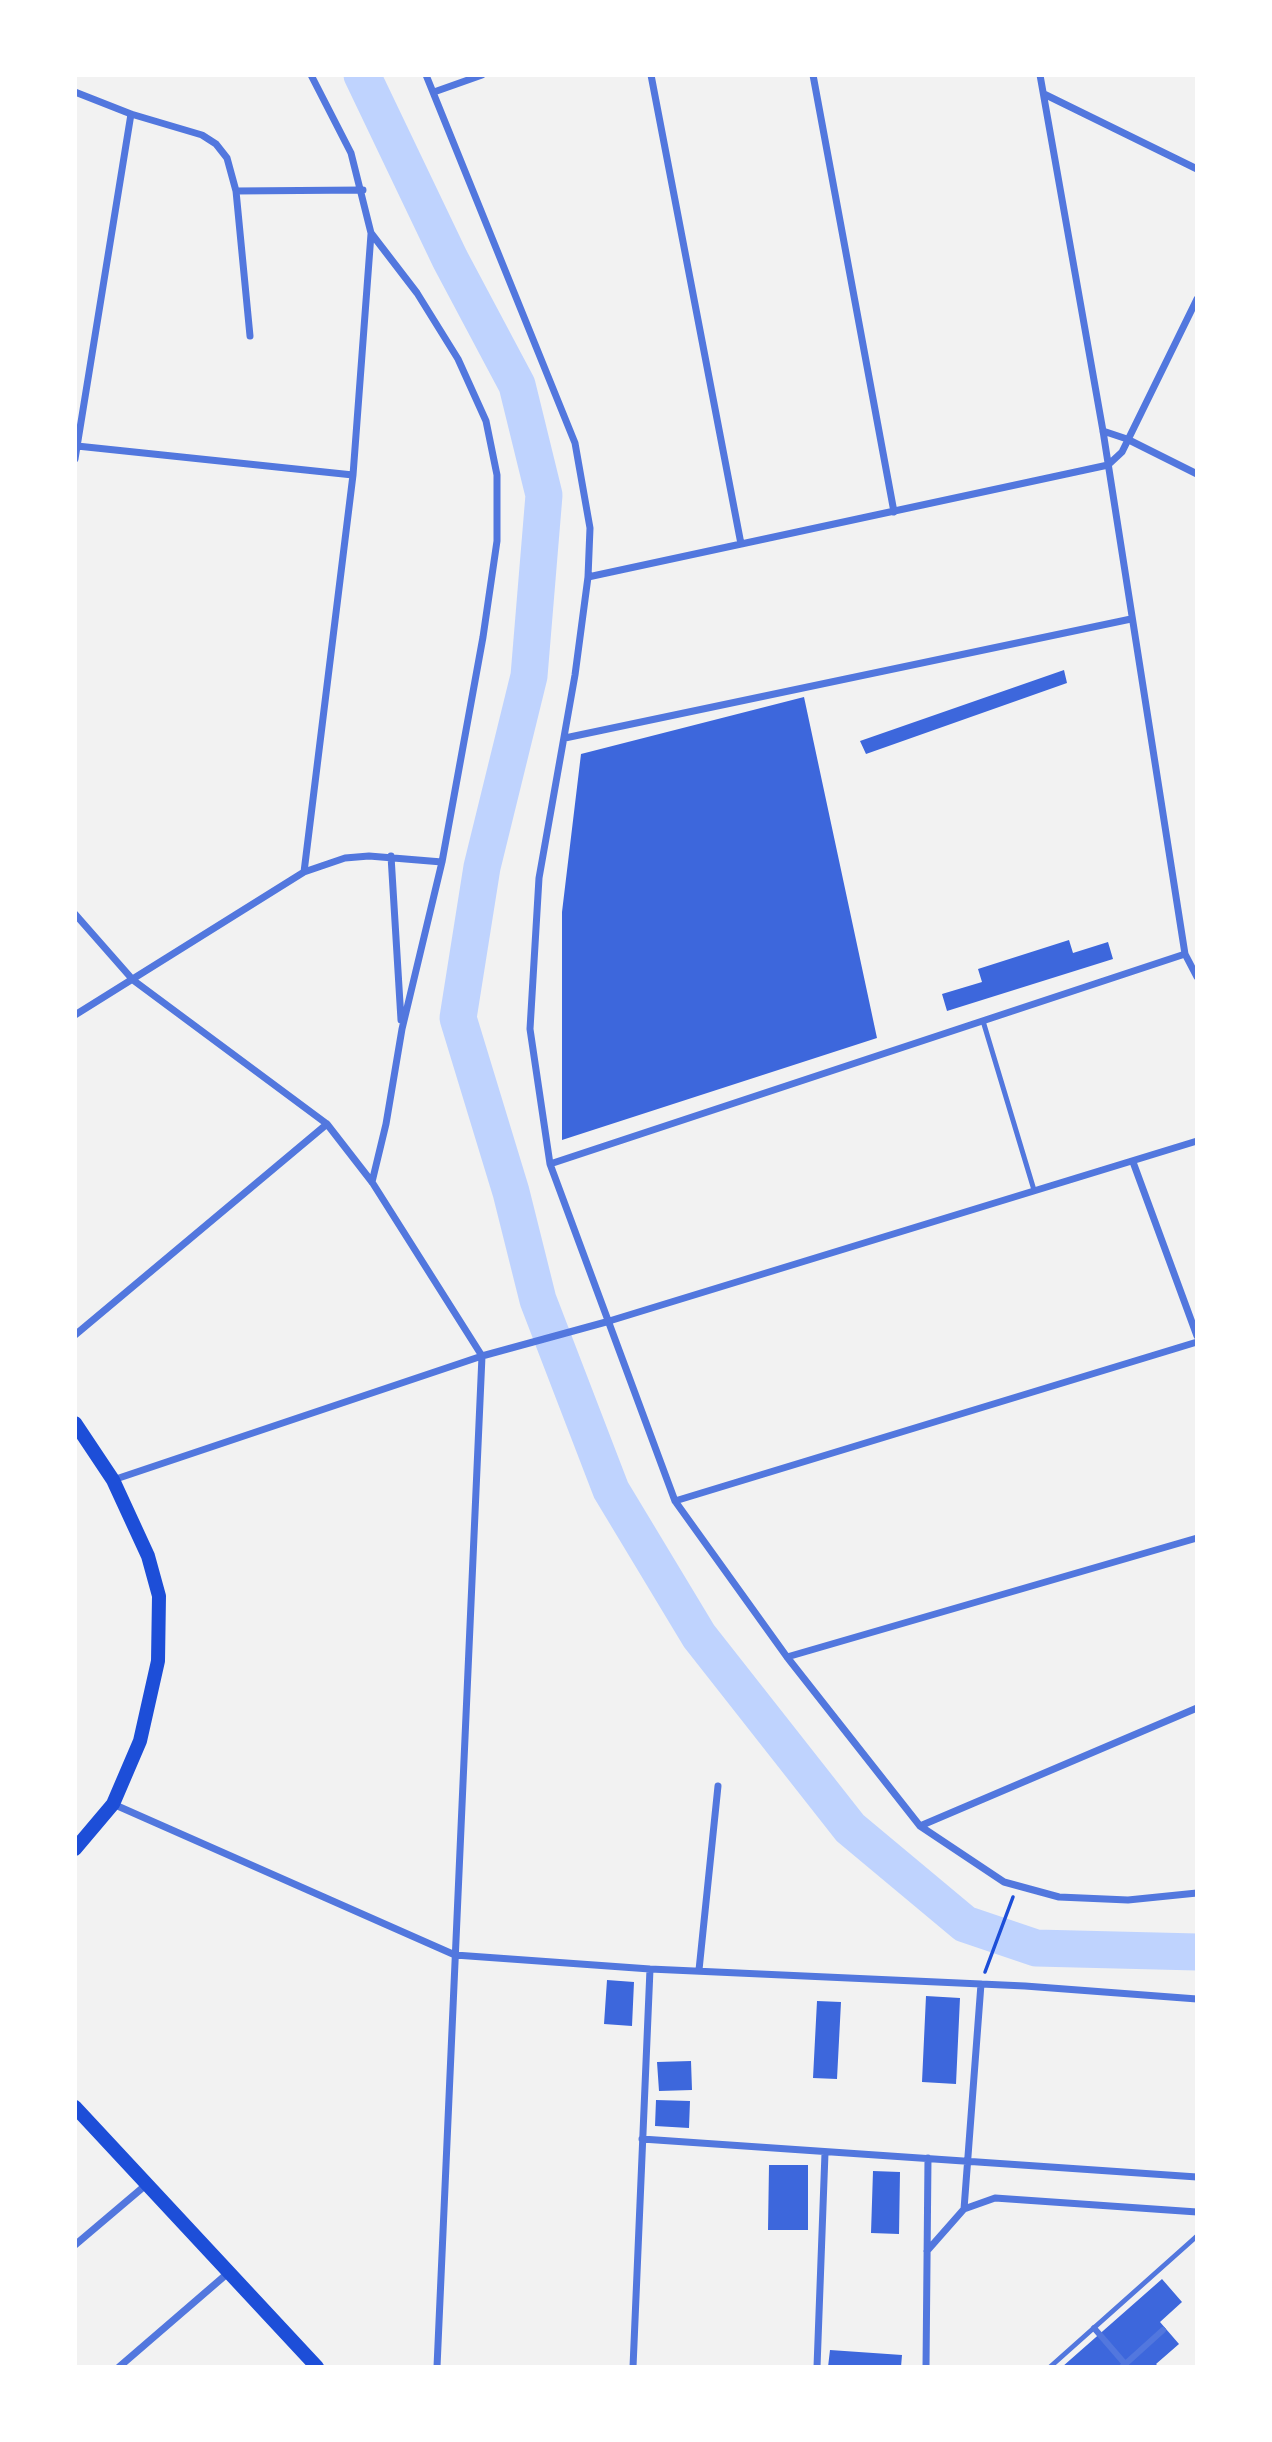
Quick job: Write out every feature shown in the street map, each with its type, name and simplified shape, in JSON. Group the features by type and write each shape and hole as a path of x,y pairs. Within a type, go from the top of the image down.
{"main road":[{"path":"75,1423 113,1480 148,1556 159,1596 158,1661 140,1741 113,1804 75,1849"},
{"path":"75,2107 317,2367"}],"street":[{"path":"304,872 353,475 371,233 363,190 339,125 311,75"},
{"path":"426,75 575,443 590,528 588,577 565,738 539,878 530,1029 550,1164 606,1322 675,1501 787,1657 920,1826 1004,1882 1059,1897 1128,1900 1197,1893"},
{"path":"434,92 482,75"},
{"path":"650,75 741,544"},
{"path":"813,75 894,512"},
{"path":"1041,75 1103,431 1185,954 1197,977"},
{"path":"75,92 131,114 202,135 216,144 227,158 236,191 250,336"},
{"path":"1044,94 1197,169"},
{"path":"75,459 131,114"},
{"path":"236,191 363,190"},
{"path":"371,233 418,293 458,359 486,421 497,475 497,541 484,637 442,862 402,1029 386,1124 372,1182"},
{"path":"588,577 1108,466 1122,453 1197,299"},
{"path":"1103,431 1127,439 1197,474"},
{"path":"77,446 353,475"},
{"path":"565,738 1131,619"},
{"path":"75,1015 304,872 345,858 391,856 442,862"},
{"path":"391,856 402,1029"},
{"path":"75,914 133,980 327,1125 372,1182 482,1356 437,2367"},
{"path":"550,1164 1185,954"},
{"path":"75,1335 327,1125"},
{"path":"113,1480 482,1356 606,1322 1197,1142"},
{"path":"1133,1162 1197,1336"},
{"path":"675,1501 1197,1342"},
{"path":"787,1657 1197,1538"},
{"path":"920,1826 1197,1708"},
{"path":"699,1970 718,1786"},
{"path":"113,1804 455,1955 650,1969 981,1984 1197,1999"},
{"path":"633,2367 650,1969"},
{"path":"964,2209 981,1984"},
{"path":"642,2139 825,2153 967,2159 1197,2177"},
{"path":"817,2367 825,2153"},
{"path":"926,2367 928,2158"},
{"path":"75,2245 148,2183"},
{"path":"927,2251 964,2209 995,2198 1197,2212"},
{"path":"119,2367 228,2273"},
{"path":"1094,2328 1125,2366 1163,2330"}],"lane":[{"path":"983,1021 1034,1190"},
{"path":"1049,2367 1197,2236"}],"path":[{"path":"991,1957 1009,1907"}],"building":[{"path":"1064,670 1067,683 866,754 860,741"},
{"path":"804,697 877,1038 562,1140 562,912 581,754"},
{"path":"1069,940 1073,953 1108,942 1113,959 947,1011 942,994 982,982 978,969"},
{"path":"607,1980 634,1982 632,2026 604,2024"},
{"path":"926,1996 960,1998 956,2084 922,2082"},
{"path":"817,2001 841,2002 837,2079 813,2078"},
{"path":"691,2061 692,2090 659,2091 657,2062"},
{"path":"656,2100 690,2101 689,2128 655,2126"},
{"path":"769,2165 808,2165 808,2230 768,2230"},
{"path":"873,2171 900,2172 899,2234 871,2233"},
{"path":"1162,2279 1182,2302 1160,2322 1179,2344 1156,2364 1159,2367 1062,2367"},
{"path":"830,2350 902,2355 901,2367 828,2367"}],"waterway":[{"path":"362,75 450,259 517,385 544,495 529,676 482,867 458,1018 511,1192 538,1300 611,1490 699,1636 850,1828 965,1924 1036,1948 1197,1952"}]}
